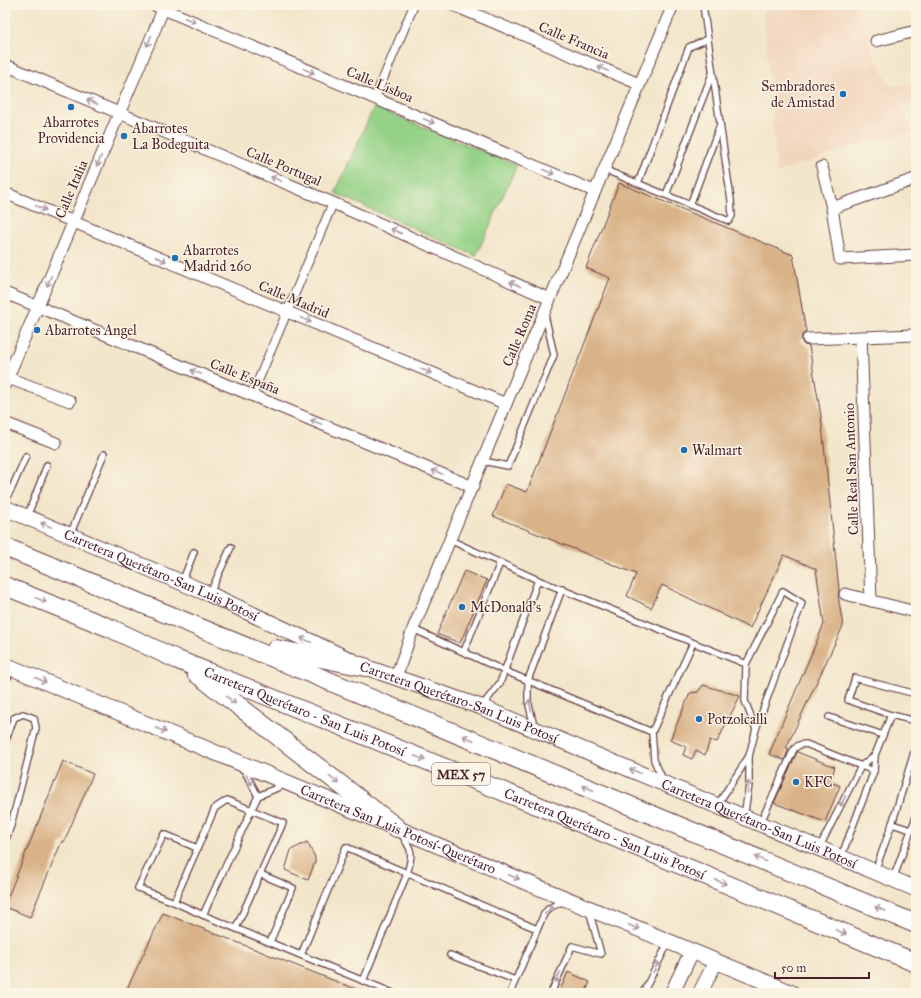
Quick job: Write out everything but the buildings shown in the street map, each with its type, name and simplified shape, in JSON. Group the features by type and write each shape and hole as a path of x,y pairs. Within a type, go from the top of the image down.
{"highway":[{"name":"MEX 57","path":"5,547 916,924"},
{"name":"Carretera Querétaro - San Luis Potosí","path":"5,586 110,628 178,660 539,806 916,963"},
{"path":"235,641 365,667"},
{"path":"178,660 397,828"}],"main road":[{"name":"Carretera Querétaro-San Luis Potosí","path":"5,508 182,582 365,667 481,707 916,889"},
{"name":"Carretera San Luis Potosí-Querétaro","path":"9,667 792,993"}],"street":[{"path":"375,98 414,5"},
{"name":"Calle Francia","path":"453,5 639,84"},
{"name":"Calle Roma","path":"396,677 413,629 506,404 545,315 550,299 603,169 673,5"},
{"name":"Calle Lisboa","path":"160,6 594,191"},
{"name":"Calle Italia","path":"6,381 119,113 160,6"},
{"path":"876,41 916,30"},
{"name":"Calle Portugal","path":"5,65 333,203 550,299"},
{"path":"822,167 832,208 840,259 916,256"},
{"path":"832,208 915,179"},
{"name":"Calle Madrid","path":"5,193 506,404"},
{"path":"252,395 333,203"},
{"name":"Calle España","path":"5,294 473,486"},
{"path":"808,339 916,335"},
{"name":"Calle Real San Antonio","path":"861,337 871,601"},
{"path":"6,381 70,401"},
{"path":"5,423 56,443"},
{"path":"845,594 916,612"},
{"path":"672,993 692,951"},
{"path":"700,993 716,961"}],"lane":[{"path":"603,169 729,221 732,216 731,200 703,5"},
{"path":"638,183 689,46 708,39"},
{"path":"666,195 713,72"},
{"path":"690,205 720,124"},
{"path":"483,461 508,466 554,355 545,315"},
{"path":"69,535 104,454"},
{"path":"5,500 26,456"},
{"path":"27,517 47,466"},
{"path":"450,540 538,580 746,664"},
{"path":"209,594 231,548"},
{"path":"182,582 194,552"},
{"path":"464,651 500,563"},
{"path":"481,707 500,684 538,580"},
{"path":"535,730 528,701 528,680 562,589"},
{"path":"744,817 749,785 749,756 756,729 802,603 783,591 746,664 745,701 756,729"},
{"path":"413,629 505,671 652,732"},
{"path":"664,784 654,760 652,732 693,642"},
{"path":"5,683 9,667"},
{"path":"916,694 855,678 848,700 891,715 916,721"},
{"path":"5,742 14,718 23,714 34,718 36,728 8,824 5,842"},
{"path":"841,858 874,771 874,755 891,715"},
{"path":"830,717 883,735"},
{"path":"760,824 794,749 799,745 806,744 874,771"},
{"path":"874,872 892,824 916,746"},
{"path":"819,849 860,766 874,755"},
{"path":"717,806 749,756"},
{"path":"240,763 258,796"},
{"path":"203,915 258,796 288,783"},
{"path":"174,902 215,808 227,800 283,823 236,928"},
{"path":"893,879 916,817"},
{"path":"892,824 911,830"},
{"path":"363,981 407,874 412,856 412,849 397,828"},
{"path":"197,848 164,834 138,888 393,993"},
{"path":"301,955 346,847 537,929"},
{"path":"260,874 292,888 270,942"},
{"path":"510,993 537,929 549,908 568,900"},
{"path":"551,993 572,946 601,954 588,908"},
{"path":"643,993 669,942"},
{"path":"450,955 515,980"}],"shaded area":[{"name":"Sembradores de Amistad","path":"763,5 856,5 874,55 890,86 916,85 916,103 901,104 912,131 857,145 777,173"}],"green space":[{"path":"374,107 517,165 476,256 335,193"}],"place":[{"name":"Sembradores de Amistad","path":"843,94"},
{"name":"Abarrotes Providencia","path":"71,107"},
{"name":"Abarrotes La Bodeguita","path":"124,136"},
{"name":"Abarrotes Madrid 260","path":"175,258"},
{"name":"Abarrotes Angel","path":"37,330"},
{"name":"Walmart","path":"684,450"},
{"name":"McDonald's","path":"462,607"},
{"name":"Potzolcalli","path":"699,719"},
{"name":"KFC","path":"796,782"}]}
